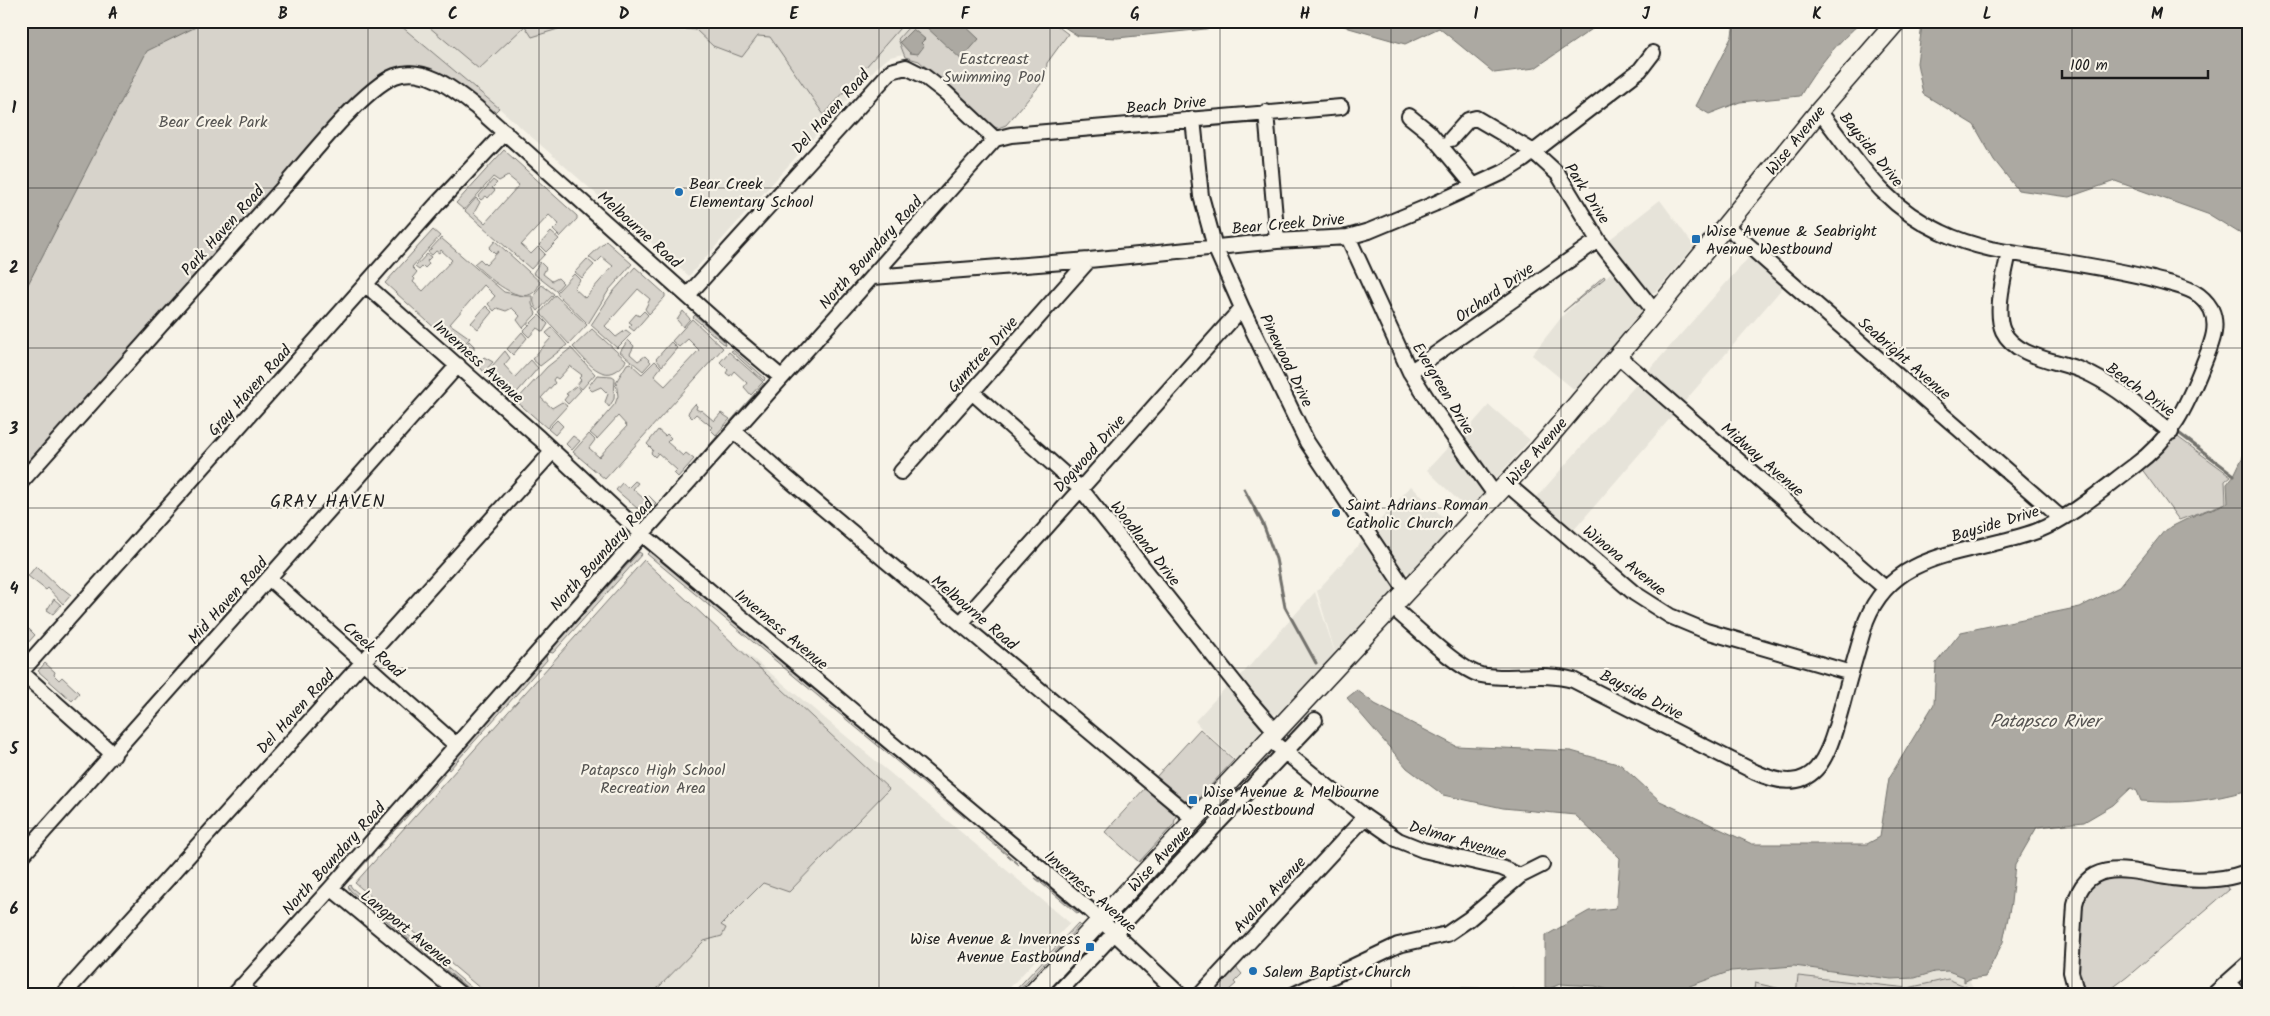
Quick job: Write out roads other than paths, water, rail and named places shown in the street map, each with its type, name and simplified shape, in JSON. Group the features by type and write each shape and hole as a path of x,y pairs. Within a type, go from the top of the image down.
{"main road":[{"name":"Wise Avenue","path":"1031,995 1502,490 1618,356 1819,111 1897,22"}],"street":[{"name":"Bear Creek Drive","path":"873,277 1089,260 1277,241 1348,237 1377,227 1504,172 1534,152 1640,70 1653,53"},
{"name":"Del Haven Road","path":"688,295 883,78 897,68 906,67 924,76 995,139"},
{"name":"Park Haven Road","path":"21,482 327,138 382,83 395,76 406,74 430,77 443,83 476,107"},
{"name":"Melbourne Road","path":"476,107 782,377"},
{"name":"Beach Drive","path":"995,139 1011,135 1266,112 1341,108"},
{"name":"Bayside Drive","path":"1392,607 1456,662 1469,670 1482,675 1553,675 1573,680 1755,772 1778,781 1798,779 1811,773 1823,762 1830,749 1871,609 1885,588 1896,577 1915,565 2039,530 2061,518 2150,454 2170,432 2193,391 2215,332 2211,308 2202,297 2189,289 2124,272 1979,246 1952,237 1920,222 1878,189 1819,111"},
{"path":"1266,112 1277,241"},
{"path":"1409,116 1429,132 1457,163 1474,186"},
{"name":"Park Drive","path":"1451,140 1468,120 1476,118 1534,152 1558,174 1598,240 1654,312"},
{"name":"Pinewood Drive","path":"1194,119 1201,196 1215,248 1242,308 1306,442 1407,592"},
{"name":"Gray Haven Road","path":"21,672 436,206 505,132"},
{"name":"North Boundary Road","path":"242,992 642,534 995,139"},
{"name":"Seabright Avenue","path":"1725,226 2061,518"},
{"name":"Evergreen Drive","path":"1348,237 1410,372 1433,408 1502,490"},
{"name":"Orchard Drive","path":"1410,372 1598,240"},
{"name":"Beach Drive","path":"2009,252 2000,317 2003,331 2011,342 2028,353 2060,362 2096,377 2112,387 2170,432"},
{"name":"Gumtree Drive","path":"901,472 1089,260"},
{"name":"Inverness Avenue","path":"366,285 553,450 642,534 1101,920 1180,995"},
{"name":"Dogwood Drive","path":"961,623 1242,308"},
{"name":"Midway Avenue","path":"1618,356 1885,588"},
{"name":"Mid Haven Road","path":"21,857 114,755 458,365"},
{"name":"Woodland Drive","path":"972,392 1081,489 1250,702 1273,736"},
{"name":"Melbourne Road","path":"734,431 786,477 1195,820"},
{"name":"Del Haven Road","path":"63,995 553,450"},
{"name":"Winona Avenue","path":"1502,490 1634,593 1665,613 1700,629 1851,673"},
{"name":"Creek Road","path":"270,579 456,745"},
{"path":"21,672 114,755"},
{"name":"Wise Avenue","path":"1056,995 1315,720"},
{"name":"Delmar Avenue","path":"1273,736 1285,752 1392,837 1414,847 1502,868 1520,876"},
{"name":"Avalon Avenue","path":"1200,995 1365,817"},
{"path":"1293,995 1398,945 1447,934 1469,920 1520,876 1542,865"},
{"path":"2077,995 2071,972 2075,904 2078,893 2092,878 2104,871 2117,870 2189,880 2234,877 2249,870"},
{"name":"Langport Avenue","path":"331,888 461,995"},
{"path":"2212,995 2249,963"},
{"path":"2228,982 2239,995"}],"water":[{"path":"21,21 208,21 147,51 21,298"},
{"path":"927,21 960,21 979,39 965,55 964,62 924,25"},
{"path":"1055,21 1283,21 1117,38 1078,36"},
{"path":"1333,21 1604,21 1535,68 1494,73 1439,28 1405,44 1349,28"},
{"path":"1734,21 1863,21 1828,56 1800,96 1740,102 1709,114 1696,106 1732,36"},
{"path":"1924,21 2249,21 2249,239 2210,215 2115,181 2069,197 2018,190 1994,160 1974,125 1923,94 1917,63"},
{"path":"913,29 925,39 921,43 924,46 918,54 910,53 900,42"},
{"name":"Patapsco River","path":"2248,446 2249,790 2208,799 2170,802 2141,801 2137,791 2131,788 2113,805 2084,822 2037,827 2015,865 2011,903 2003,942 1985,977 1969,979 1964,982 1964,977 1948,971 1934,972 1915,978 1891,979 1794,966 1731,971 1665,995 1627,995 1595,986 1560,984 1549,989 1545,987 1545,936 1589,911 1616,908 1620,858 1575,815 1503,808 1443,795 1407,768 1347,698 1357,690 1375,704 1456,746 1571,751 1621,765 1660,801 1752,844 1867,844 1880,837 1889,778 1934,704 1936,663 1961,632 2080,607 2119,587 2165,530 2195,515 2228,503 2227,484 2234,475"}],"waterway":[{"path":"2176,431 2234,475"},
{"path":"1244,489 1263,524 1276,559 1285,607 1316,663"}],"place":[{"name":"Bear Creek Elementary School","path":"679,192"},
{"name":"Wise Avenue & Seabright Avenue Westbound","path":"1696,239"},
{"name":"Saint Adrians Roman Catholic Church","path":"1336,513"},
{"name":"Wise Avenue & Melbourne Road Westbound","path":"1193,800"},
{"name":"Wise Avenue & Inverness Avenue Eastbound","path":"1090,947"},
{"name":"Salem Baptist Church","path":"1253,971"}],"district":[{"name":"GRAY HAVEN","path":"328,501"}],"park label":[{"name":"Eastcreast Swimming Pool","path":"994,67"},
{"name":"Bear Creek Park","path":"213,121"},
{"name":"Patapsco High School Recreation Area","path":"653,778"}]}
